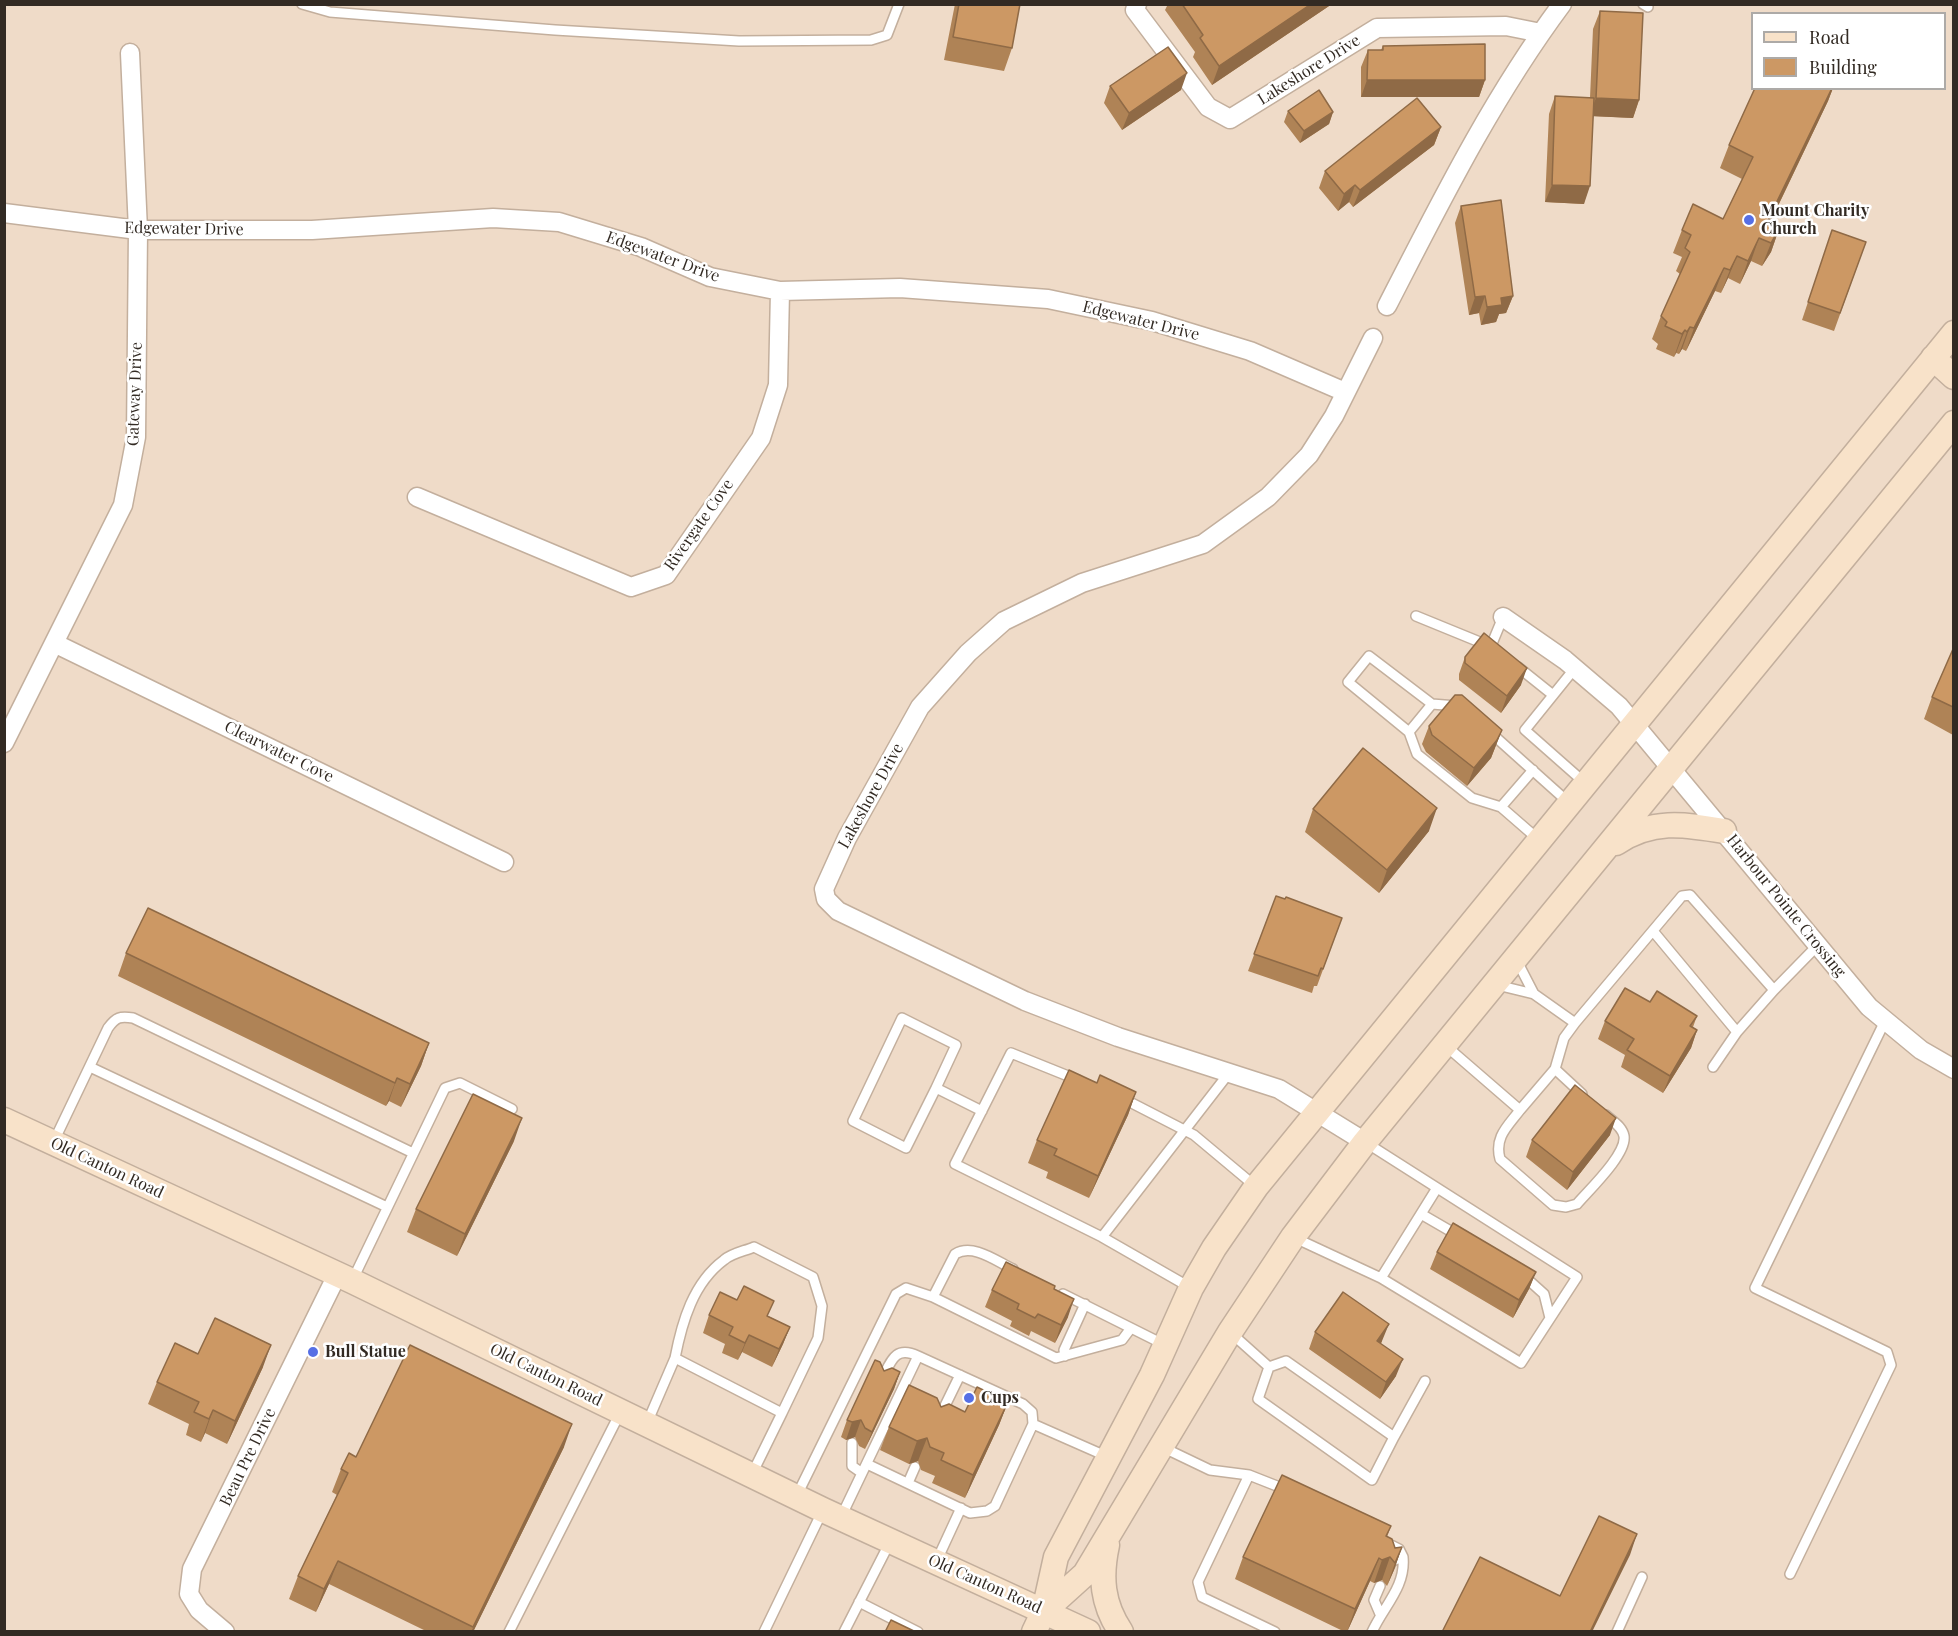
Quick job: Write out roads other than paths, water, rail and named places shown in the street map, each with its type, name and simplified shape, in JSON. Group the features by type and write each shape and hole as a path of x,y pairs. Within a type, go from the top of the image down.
{"main road":[{"path":"1039,1621 1056,1557 1166,1345 1191,1288 1214,1248 1257,1187 1316,1111 1541,841 1953,333"},
{"path":"1933,358 1953,377"},
{"path":"1039,1621 1085,1574 1230,1332 1293,1237 1365,1142 1953,423"},
{"path":"1599,855 1640,829 1651,826 1683,825 1724,831"},
{"name":"Old Canton Road","path":"4,1120 345,1278 832,1515 936,1562 1039,1621 1088,1632"},
{"path":"1110,1530 1104,1559 1103,1585 1108,1610 1121,1632"}],"street":[{"name":"Lakeshore Drive","path":"1137,4 1135,10 1208,107 1230,119 1377,28 1506,26 1541,33"},
{"path":"1387,306 1464,158 1541,33 1562,4"},
{"name":"Gateway Drive","path":"4,743 123,505 136,436 138,230 130,53"},
{"name":"Edgewater Drive","path":"4,213 138,230 312,230 494,218 559,222 640,247 710,277 780,291 900,288 1048,299 1152,321 1239,348 1345,392"},
{"name":"Rivergate Cove","path":"417,497 631,587 666,575 761,438 778,385 780,291"},
{"name":"Lakeshore Drive","path":"1365,1142 1279,1089 1118,1037 1026,1001 838,911 826,899 824,889 847,838 920,707 968,653 1004,621 1082,583 1203,544 1268,497 1309,454 1334,416 1373,338"},
{"name":"Harbour Pointe Crossing","path":"1503,617 1575,668 1636,723 1869,1007 1921,1050 1953,1069"},
{"name":"Clearwater Cove","path":"54,643 504,862"},
{"name":"Beau Pre Drive","path":"225,1632 199,1610 189,1594 192,1569 345,1278"}],"lane":[{"path":"302,4 330,12 555,30 739,41 871,40 888,35 899,4"},
{"path":"1416,616 1491,646 1500,653"},
{"path":"1491,646 1503,617"},
{"path":"1469,714 1460,706 1432,704 1369,656 1348,682 1409,732 1417,754 1472,798 1501,807 1541,841"},
{"path":"1509,660 1553,695"},
{"path":"1575,668 1525,730 1587,784"},
{"path":"1409,732 1432,704"},
{"path":"1486,728 1570,804"},
{"path":"1501,807 1533,770"},
{"path":"1596,1106 1620,1128 1624,1137 1622,1150 1577,1204 1566,1207 1553,1205 1500,1159 1497,1149 1499,1137 1555,1069 1564,1038 1682,896 1690,895 1774,990"},
{"path":"1653,931 1737,1032"},
{"path":"1713,1067 1737,1032 1818,945"},
{"path":"1516,957 1533,994"},
{"path":"1495,984 1533,994 1575,1023"},
{"path":"53,1143 114,1019 133,1018 414,1153"},
{"path":"902,1018 956,1045 936,1088 906,1148 853,1121 902,1018"},
{"path":"1790,1574 1891,1365 1887,1352 1755,1288 1886,1020"},
{"path":"1444,1044 1520,1110"},
{"path":"1092,1086 1011,1053 955,1164 1102,1237 1191,1288"},
{"path":"90,1067 387,1207"},
{"path":"1555,1069 1587,1098"},
{"path":"1102,1237 1229,1073"},
{"path":"345,1278 387,1207 445,1088 453,1083 460,1083 512,1109"},
{"path":"936,1088 982,1111"},
{"path":"1113,1094 1185,1131 1257,1187"},
{"path":"1293,1237 1381,1278 1521,1363 1577,1277 1365,1142"},
{"path":"1381,1278 1437,1188"},
{"path":"1421,1214 1469,1243"},
{"path":"647,1424 675,1358 683,1320 703,1282 725,1258 754,1247 813,1277 822,1306 818,1338 752,1476"},
{"path":"933,1297 955,1254 962,1250 972,1250 1023,1274"},
{"path":"1517,1272 1544,1294 1551,1318"},
{"path":"796,1497 896,1294 906,1288 933,1297 1056,1358 1122,1340 1131,1328"},
{"path":"1054,1289 1166,1345"},
{"path":"1065,1356 1064,1350 1085,1304"},
{"path":"1230,1332 1269,1367"},
{"path":"867,1464 970,1513 987,1511 995,1506 1033,1424 1032,1412 1023,1404 904,1351 897,1354 880,1382"},
{"path":"764,1632 832,1515 862,1473 918,1356"},
{"path":"675,1358 782,1413"},
{"path":"1269,1367 1286,1362 1394,1437"},
{"path":"1269,1367 1258,1399 1372,1480 1425,1381"},
{"path":"935,1424 960,1375"},
{"path":"509,1632 621,1411"},
{"path":"1033,1424 1108,1458"},
{"path":"852,1443 852,1466 862,1473"},
{"path":"1162,1447 1210,1470 1249,1475 1301,1496"},
{"path":"908,1483 915,1467"},
{"path":"1249,1475 1198,1582 1203,1596 1275,1632"},
{"path":"936,1562 960,1508"},
{"path":"1372,1632 1380,1614 1391,1603 1404,1569 1403,1557 1399,1550 1381,1539"},
{"path":"844,1632 890,1542"},
{"path":"1390,1565 1392,1561 1403,1557"},
{"path":"1617,1632 1642,1577"},
{"path":"1380,1586 1374,1600 1380,1614"},
{"path":"859,1602 918,1632"}],"place":[{"name":"Mount Charity Church","path":"1749,220"},
{"name":"Bull Statue","path":"313,1352"},
{"name":"Cups","path":"969,1398"}]}
